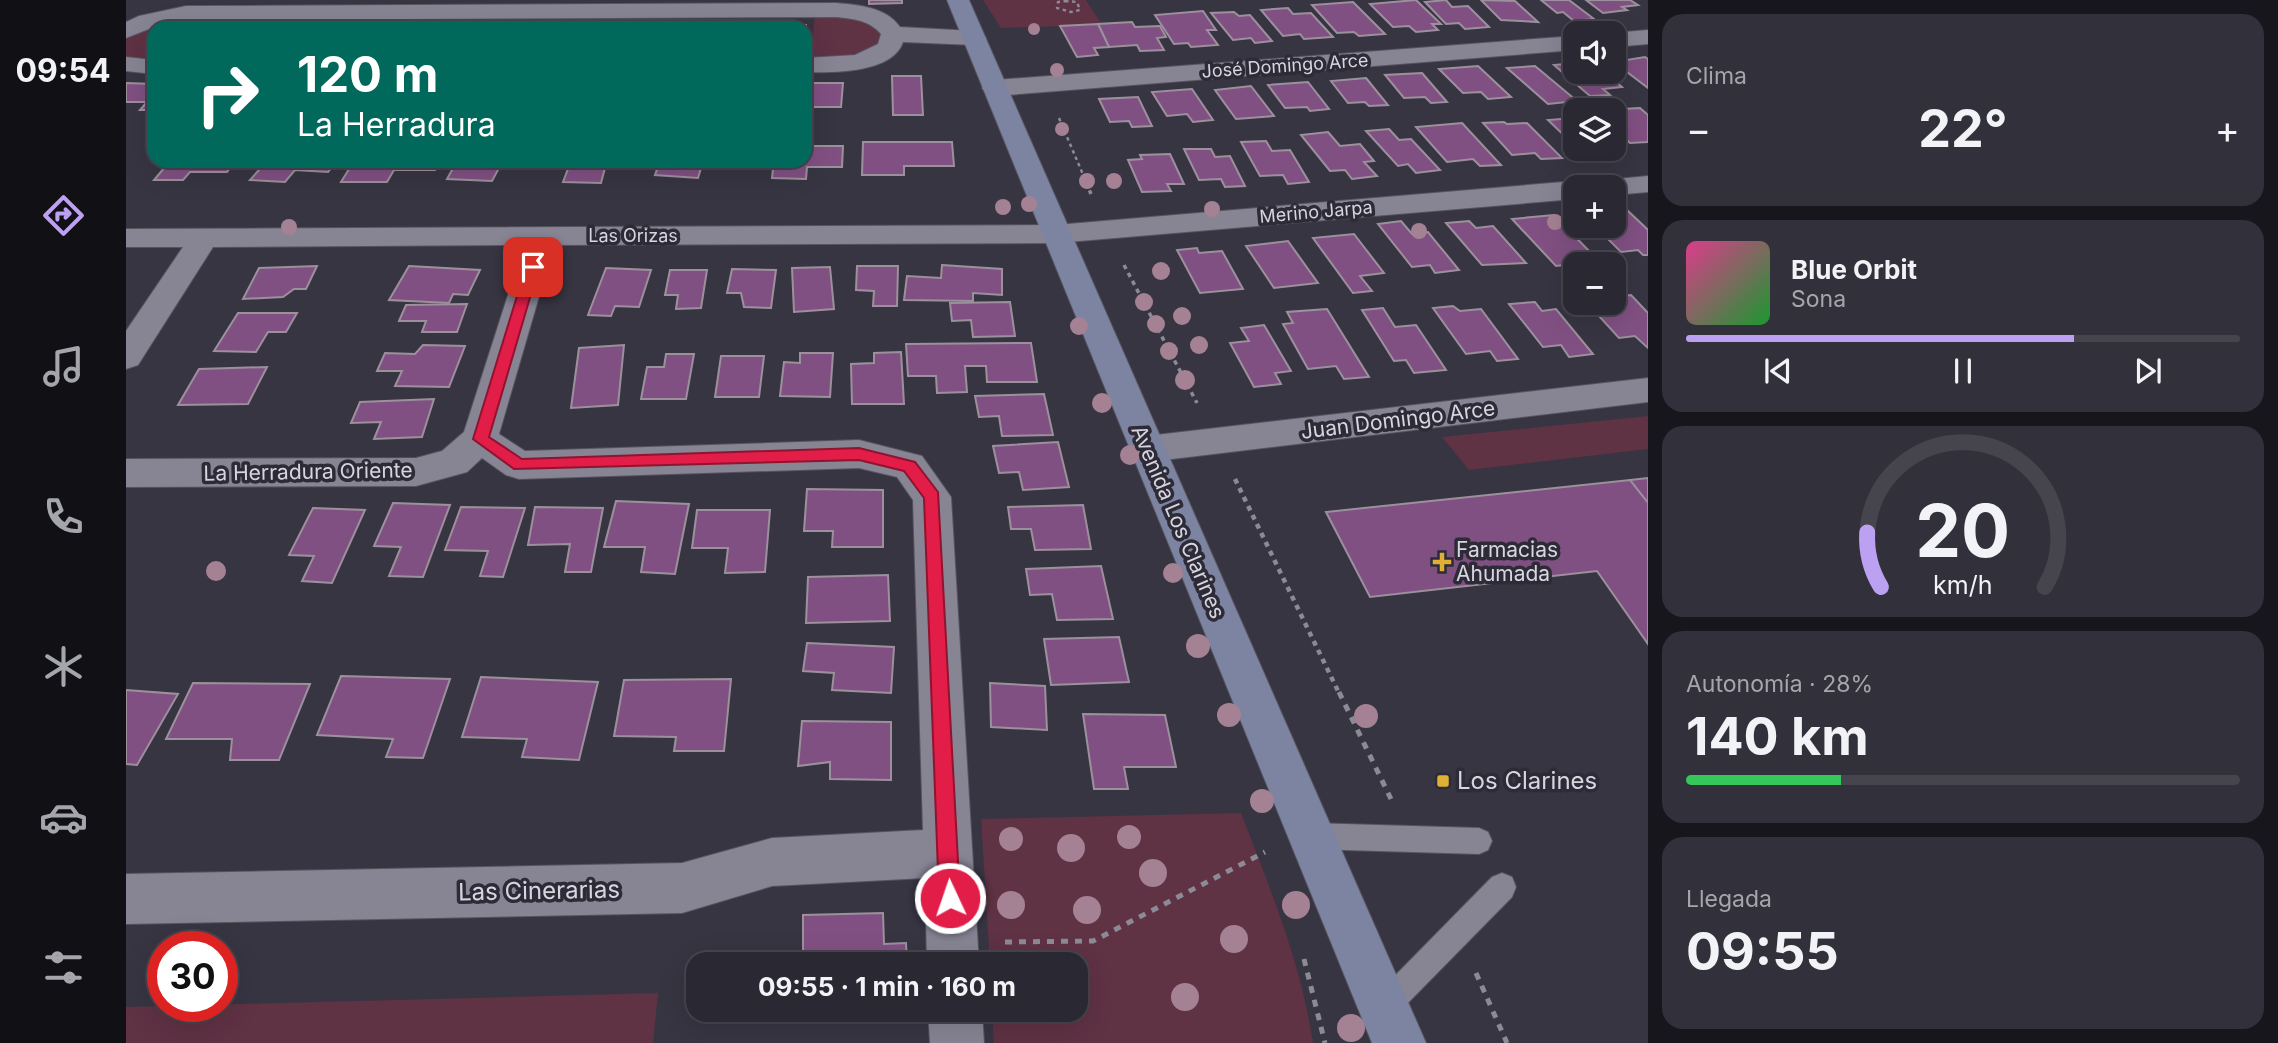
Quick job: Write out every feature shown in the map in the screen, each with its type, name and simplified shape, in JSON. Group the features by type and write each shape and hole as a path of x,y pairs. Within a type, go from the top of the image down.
{"main road":[{"name":"Avenida Los Clarines","path":"958,0 1399,1043"}],"street":[{"path":"126,31 147,21 186,13 836,10 870,15 889,26 893,34 889,47 871,59 847,64 812,65"},
{"path":"893,34 974,38"},
{"path":"1626,39 1648,37"},
{"name":"José Domingo Arce","path":"995,88 1563,44"},
{"path":"126,64 147,66"},
{"path":"1626,186 1648,184"},
{"name":"Merino Jarpa","path":"1056,234 1563,191"},
{"name":"Las Orizas","path":"126,238 1056,234"},
{"path":"542,236 481,439 519,465 859,454 909,466 932,497 953,952"},
{"path":"126,357 204,238"},
{"name":"Juan Domingo Arce","path":"1147,449 1648,390"},
{"name":"La Herradura Oriente","path":"126,473 416,472 454,463 481,439"},
{"name":"Las Cinerarias","path":"126,899 682,888 772,862 947,853"},
{"path":"956,1022 957,1043"}],"lane":[{"path":"1311,836 1479,841"},
{"path":"1384,1007 1502,887"}],"path":[{"path":"1065,0 1080,4 1080,10 1071,12 1056,8 1056,4 1065,0"},
{"path":"1044,84 1106,230 1216,441 1410,839"},
{"path":"965,952 1093,941 1263,852 1311,836"},
{"path":"1458,931 1507,1043"}],"shaded area":[{"path":"983,0 1086,0 1102,25 1001,28"},
{"path":"815,12 855,14 887,35 873,54 812,62"},
{"path":"206,17 202,21 176,21"},
{"path":"147,27 147,62 126,57 126,37"},
{"path":"1648,416 1648,449 1469,470 1442,437"},
{"path":"1241,813 1293,955 1313,1043 994,1043 993,1022 1088,1022 1088,952 989,952 981,819"},
{"path":"658,993 653,1043 126,1043 126,1007 147,1006 147,1022 238,1022 238,1004"}],"building":[{"path":"869,0 902,0 902,3 869,4"},
{"path":"1416,0 1441,24 1432,24 1438,30 1416,32 1409,26 1393,27 1370,4"},
{"path":"1446,0 1452,7 1468,6 1489,27 1465,29 1459,23 1446,24 1425,2"},
{"path":"1481,0 1515,1 1538,22 1501,20"},
{"path":"1541,0 1569,0 1594,19 1574,21 1563,12 1557,13"},
{"path":"1586,0 1630,0 1638,5 1622,7 1627,10 1603,13"},
{"path":"1353,2 1385,34 1359,36 1354,32 1337,33 1312,5"},
{"path":"1288,8 1293,14 1311,13 1333,37 1304,39 1300,34 1283,36 1261,10"},
{"path":"1203,11 1216,30 1207,30 1218,45 1191,47 1188,43 1174,44 1155,15"},
{"path":"1234,12 1239,16 1250,15 1272,41 1255,43 1251,38 1233,40 1211,13"},
{"path":"1132,22 1135,27 1160,26 1166,37 1157,38 1164,50 1140,51 1137,45 1109,47 1098,24"},
{"path":"1098,24 1109,47 1094,48 1098,55 1077,57 1060,26"},
{"path":"1645,57 1648,59 1648,88 1626,71 1626,60"},
{"path":"1563,64 1563,73 1554,65"},
{"path":"1478,66 1511,97 1488,99 1481,92 1463,93 1439,69"},
{"path":"1535,66 1573,98 1563,98 1563,102 1548,104 1507,68"},
{"path":"1422,73 1447,102 1431,103 1425,97 1404,98 1385,75"},
{"path":"892,76 921,76 923,115 893,115"},
{"path":"1366,78 1388,105 1348,103 1331,81"},
{"path":"1308,82 1329,109 1310,111 1307,107 1285,108 1268,85"},
{"path":"126,83 147,84 147,102 126,102"},
{"path":"812,83 843,83 841,107 812,107"},
{"path":"1576,84 1618,84 1622,87 1603,89 1610,95 1590,96"},
{"path":"1251,86 1274,116 1236,119 1215,90"},
{"path":"1192,89 1213,120 1193,122 1187,114 1167,116 1152,92"},
{"path":"1138,97 1152,126 1132,127 1129,121 1110,122 1099,99"},
{"path":"1640,108 1648,115 1648,142 1630,143 1626,139 1626,109"},
{"path":"1563,119 1563,134 1548,120"},
{"path":"1462,123 1501,165 1480,166 1473,159 1447,162 1416,127"},
{"path":"1483,123 1527,123 1562,158 1541,159 1535,153 1512,155"},
{"path":"1389,129 1399,140 1411,139 1440,170 1416,173 1408,164 1398,166 1366,131"},
{"path":"1328,132 1340,146 1360,144 1374,161 1364,162 1377,176 1352,179 1345,170 1330,171 1301,135"},
{"path":"1266,141 1272,151 1290,150 1309,182 1288,184 1283,175 1260,176 1241,142"},
{"path":"863,142 952,142 954,166 904,166 904,175 862,175"},
{"path":"812,146 843,146 842,167 812,167"},
{"path":"1184,149 1211,149 1215,157 1230,156 1245,186 1225,187 1221,179 1199,180"},
{"path":"1170,154 1184,184 1167,184 1171,191 1142,192 1128,160 1142,159 1140,155"},
{"path":"164,168 230,168 227,172 190,172 183,180 154,180"},
{"path":"261,168 331,168 328,172 295,170 285,182 250,180"},
{"path":"350,168 436,168 394,170 387,182 341,182"},
{"path":"453,168 499,168 492,181 447,179"},
{"path":"568,168 605,168 601,183 563,182"},
{"path":"658,168 701,168 698,178 655,175"},
{"path":"773,168 807,168 806,179 772,178"},
{"path":"1626,209 1648,230 1648,255 1643,255 1638,250 1621,252 1607,238 1626,238"},
{"path":"1554,215 1563,224 1563,238 1576,238 1590,252 1563,252 1563,265 1556,266 1512,219"},
{"path":"1401,221 1412,234 1428,232 1459,270 1435,273 1430,265 1412,267 1378,224"},
{"path":"1469,221 1476,228 1493,226 1526,263 1482,265 1446,223"},
{"path":"1354,234 1384,273 1360,276 1372,291 1353,293 1313,238"},
{"path":"1288,241 1318,283 1274,288 1246,246"},
{"path":"1197,248 1199,253 1222,251 1243,289 1200,293 1177,250"},
{"path":"942,265 1002,269 1002,295 973,293 973,301 904,300 907,276 941,278"},
{"path":"317,266 306,289 294,289 283,297 243,299 259,268"},
{"path":"409,266 480,270 468,295 453,294 449,303 389,300"},
{"path":"857,266 898,266 897,306 873,306 874,291 856,290"},
{"path":"830,267 834,309 794,312 792,268"},
{"path":"606,268 651,270 639,307 615,306 611,316 588,315"},
{"path":"732,269 776,270 771,308 744,307 741,293 727,293"},
{"path":"670,270 707,270 701,308 676,309 678,295 665,295"},
{"path":"1631,295 1648,313 1648,348 1635,336 1619,338 1598,315 1626,315 1626,296"},
{"path":"1010,302 1015,336 973,337 971,320 952,321 950,303"},
{"path":"1535,302 1542,311 1556,309 1593,354 1569,357 1561,345 1543,347 1509,304"},
{"path":"467,304 457,332 422,332 426,321 399,321 406,305"},
{"path":"1453,306 1460,311 1481,309 1518,359 1497,361 1490,351 1466,354 1433,308"},
{"path":"1383,308 1395,327 1416,325 1446,370 1414,373 1406,360 1394,361 1362,310"},
{"path":"1327,309 1369,377 1344,379 1336,366 1308,369 1283,324 1293,323 1287,312"},
{"path":"238,313 297,313 286,332 268,332 256,352 214,351"},
{"path":"1264,325 1291,371 1275,373 1281,384 1254,387 1230,343 1249,341 1241,328"},
{"path":"1031,343 1037,382 987,382 986,366 965,366 967,392 937,393 936,376 908,376 906,344"},
{"path":"423,345 465,346 449,387 395,386 402,371 377,371 385,353 415,354"},
{"path":"624,345 618,405 571,408 579,348"},
{"path":"901,352 904,404 852,404 851,364 874,363 874,353"},
{"path":"800,353 833,353 830,397 780,396 784,362 800,363"},
{"path":"666,354 694,354 686,399 641,399 647,367 664,367"},
{"path":"721,356 764,356 759,397 715,397"},
{"path":"267,367 248,404 178,405 199,369"},
{"path":"1044,394 1053,435 1002,436 999,416 979,417 975,396"},
{"path":"434,399 422,437 374,439 381,422 351,423 360,402"},
{"path":"1058,442 1069,487 1023,490 1019,472 999,473 993,446"},
{"path":"1648,478 1648,503 1630,480"},
{"path":"1630,480 1648,503 1648,644 1597,571 1370,597 1326,512"},
{"path":"807,489 883,490 883,547 832,547 833,531 804,531"},
{"path":"616,501 689,504 675,574 641,572 645,547 604,547"},
{"path":"393,503 450,505 423,577 389,576 401,547 374,546"},
{"path":"1083,505 1091,549 1035,550 1031,529 1011,529 1008,507"},
{"path":"461,507 525,508 503,577 480,576 488,551 445,550"},
{"path":"535,507 603,508 591,572 565,572 570,544 528,545"},
{"path":"313,508 365,510 332,583 302,581 314,556 289,555"},
{"path":"697,510 770,510 765,572 725,573 728,548 692,548"},
{"path":"1101,566 1113,619 1057,620 1052,594 1030,595 1026,569"},
{"path":"888,575 890,621 806,623 808,577"},
{"path":"1119,637 1129,682 1051,685 1044,639"},
{"path":"807,643 894,647 891,693 832,690 834,673 803,671"},
{"path":"341,676 450,679 423,758 386,757 393,739 317,735"},
{"path":"481,677 598,682 579,760 522,757 527,739 462,737"},
{"path":"731,679 724,751 674,751 676,737 614,736 624,680"},
{"path":"193,683 310,684 279,760 230,760 232,739 166,739"},
{"path":"990,683 1045,686 1047,730 991,727"},
{"path":"126,690 178,694 137,765 126,764"},
{"path":"1083,714 1165,715 1176,767 1124,767 1128,789 1094,789"},
{"path":"802,721 891,722 891,780 830,779 830,762 798,766"},
{"path":"883,913 884,944 906,943 906,952 803,952 803,915"}],"place":[{"name":"Farmacias Ahumada","path":"1442,562"},
{"name":"Los Clarines","path":"1443,781"}],"route":[{"path":"533,267 481,439 519,465 859,454 909,466 932,497 950,898"}]}
